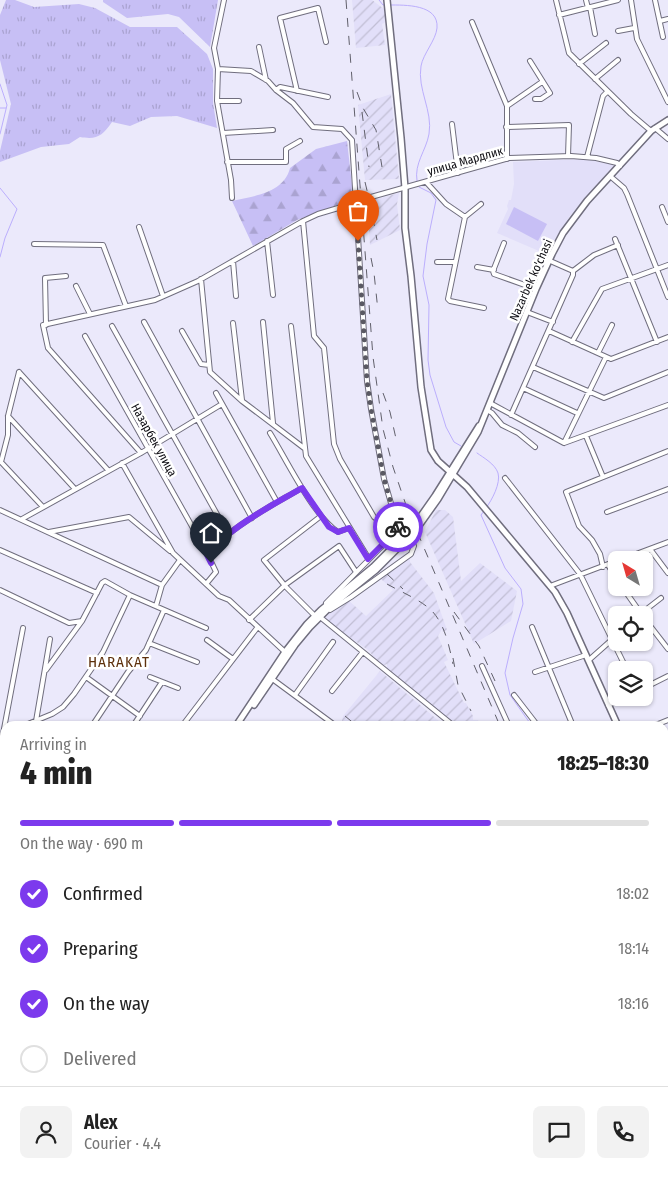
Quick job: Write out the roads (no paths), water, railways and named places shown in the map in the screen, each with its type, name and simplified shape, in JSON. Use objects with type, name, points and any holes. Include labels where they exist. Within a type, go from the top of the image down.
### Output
[{"type":"main road","points":[[387,0],[405,188],[405,228],[421,387],[429,442],[435,456],[483,506],[550,586],[567,613],[608,704]]},
{"type":"main road","name":"Nazarbek ko'chasi","points":[[417,525],[429,513],[478,432],[548,260],[572,219],[653,129],[668,120]]},
{"type":"main road","points":[[242,721],[271,678],[285,652],[320,614],[405,534]]},
{"type":"main road","points":[[240,721],[320,614]]},
{"type":"main road","points":[[609,706],[616,721]]},
{"type":"street","points":[[224,0],[214,48],[218,69],[217,101],[231,180],[232,198]]},
{"type":"street","points":[[556,0],[569,53],[631,114],[668,139]]},
{"type":"street","points":[[586,0],[595,34]]},
{"type":"street","points":[[559,15],[617,0]]},
{"type":"street","points":[[631,0],[637,40],[668,102]]},
{"type":"street","points":[[655,0],[664,37]]},
{"type":"street","points":[[297,91],[280,18],[318,8],[326,42]]},
{"type":"street","points":[[660,21],[668,19]]},
{"type":"street","points":[[472,22],[507,106],[507,159]]},
{"type":"street","points":[[618,31],[634,28]]},
{"type":"street","points":[[579,64],[606,43]]},
{"type":"street","points":[[259,48],[266,80]]},
{"type":"street","points":[[595,79],[618,60]]},
{"type":"street","points":[[530,61],[550,92],[541,99],[535,99]]},
{"type":"street","points":[[218,69],[251,71],[266,80],[293,102],[313,127],[342,129],[352,140],[367,381],[384,479],[405,534]]},
{"type":"street","points":[[507,106],[542,82]]},
{"type":"street","points":[[276,90],[280,87],[328,97]]},
{"type":"street","points":[[587,157],[603,96],[607,92]]},
{"type":"street","points":[[217,101],[239,101]]},
{"type":"street","points":[[452,124],[458,173]]},
{"type":"street","points":[[506,127],[570,125],[568,156]]},
{"type":"street","points":[[222,133],[273,130]]},
{"type":"street","points":[[227,162],[286,162],[286,149],[300,140]]},
{"type":"street","name":"улица Мардлик","points":[[371,197],[507,159],[587,157],[617,163],[620,166]]},
{"type":"street","points":[[610,176],[624,188],[627,194],[668,297]]},
{"type":"street","points":[[426,182],[449,206],[465,217]]},
{"type":"street","points":[[141,453],[48,348],[43,325],[155,300],[200,279],[303,221],[318,214],[355,203]]},
{"type":"street","points":[[481,204],[465,217],[448,300],[484,308]]},
{"type":"street","points":[[662,208],[668,222]]},
{"type":"street","points":[[303,221],[314,336],[324,348],[334,444],[340,459],[374,517],[405,534],[414,544],[414,549],[408,556],[351,597],[320,614]]},
{"type":"street","points":[[139,227],[163,296]]},
{"type":"street","points":[[615,239],[657,342]]},
{"type":"street","points":[[267,242],[273,295]]},
{"type":"street","points":[[504,243],[494,274],[536,289]]},
{"type":"street","points":[[34,244],[103,245],[126,306]]},
{"type":"street","points":[[511,415],[550,331],[573,271],[594,255],[618,245]]},
{"type":"street","points":[[548,260],[573,271]]},
{"type":"street","points":[[233,261],[236,296]]},
{"type":"street","points":[[437,262],[455,262]]},
{"type":"street","points":[[572,342],[602,289],[668,265]]},
{"type":"street","points":[[477,267],[494,270]]},
{"type":"street","points":[[46,325],[45,278],[66,276]]},
{"type":"street","points":[[200,279],[210,372],[223,386],[304,448]]},
{"type":"street","points":[[76,286],[90,314]]},
{"type":"street","points":[[527,312],[553,322]]},
{"type":"street","points":[[144,322],[252,518]]},
{"type":"street","points":[[263,322],[273,423]]},
{"type":"street","points":[[233,323],[242,401]]},
{"type":"street","points":[[598,353],[612,325]]},
{"type":"street","points":[[112,326],[228,534]]},
{"type":"street","points":[[291,326],[306,456],[368,559]]},
{"type":"street","points":[[182,331],[201,364],[208,365]]},
{"type":"street","points":[[550,331],[611,359],[668,337]]},
{"type":"street","name":"Назарбек улица","points":[[85,336],[216,572],[206,584]]},
{"type":"street","points":[[564,443],[606,357]]},
{"type":"street","points":[[533,367],[604,398],[668,372]]},
{"type":"street","points":[[43,506],[2,462],[8,435],[8,416],[19,372],[108,470]]},
{"type":"street","points":[[524,388],[577,413]]},
{"type":"street","points":[[216,393],[277,502]]},
{"type":"street","points":[[490,403],[564,443],[668,405]]},
{"type":"street","points":[[22,520],[43,506],[141,453],[222,404]]},
{"type":"street","points":[[487,410],[502,425],[518,433],[535,447]]},
{"type":"street","points":[[8,416],[75,489]]},
{"type":"street","points":[[270,433],[302,488],[329,527],[338,532],[349,528]]},
{"type":"street","points":[[586,436],[603,477]]},
{"type":"street","points":[[603,566],[600,554],[592,540],[579,526],[566,492],[668,451]]},
{"type":"street","points":[[122,463],[173,553]]},
{"type":"street","points":[[505,478],[580,574],[608,632]]},
{"type":"street","points":[[206,553],[218,546],[228,534],[302,488]]},
{"type":"street","points":[[607,512],[668,489]]},
{"type":"street","points":[[0,510],[162,585]]},
{"type":"street","points":[[321,516],[264,560],[285,585],[362,652],[448,721]]},
{"type":"street","points":[[49,532],[129,517],[173,553],[219,596],[229,600],[285,652]]},
{"type":"street","points":[[320,614],[368,559],[405,534]]},
{"type":"street","points":[[645,551],[668,542]]},
{"type":"street","points":[[249,620],[285,585],[339,546],[356,572]]},
{"type":"street","points":[[650,549],[668,574]]},
{"type":"street","points":[[0,550],[97,593]]},
{"type":"street","points":[[156,606],[162,585],[180,560]]},
{"type":"street","points":[[550,586],[608,565]]},
{"type":"street","points":[[44,671],[82,621],[102,583],[105,581],[130,595],[206,628]]},
{"type":"street","points":[[0,590],[69,622],[82,621]]},
{"type":"street","points":[[36,721],[63,708],[86,678],[103,652],[130,595]]},
{"type":"street","points":[[652,606],[661,598]]},
{"type":"street","points":[[96,721],[149,643],[164,610]]},
{"type":"street","points":[[532,627],[571,721]]},
{"type":"street","points":[[5,721],[23,628]]},
{"type":"street","points":[[186,721],[257,628]]},
{"type":"street","points":[[653,630],[668,648]]},
{"type":"street","points":[[36,721],[50,639]]},
{"type":"street","points":[[207,640],[233,659]]},
{"type":"street","points":[[294,695],[333,642]]},
{"type":"street","points":[[149,643],[197,662]]},
{"type":"street","points":[[536,672],[587,658],[608,643]]},
{"type":"street","points":[[332,691],[362,652]]},
{"type":"street","points":[[482,666],[506,721]]},
{"type":"street","points":[[653,684],[668,676]]},
{"type":"street","points":[[150,677],[178,688]]},
{"type":"street","points":[[86,678],[140,716]]},
{"type":"street","points":[[271,678],[329,721]]},
{"type":"street","points":[[136,721],[162,682]]},
{"type":"street","points":[[514,694],[534,721]]},
{"type":"waterway","points":[[379,0],[385,5]]},
{"type":"waterway","points":[[389,5],[412,6],[427,10],[433,14],[436,20],[436,33],[421,66],[421,83],[430,125],[428,140],[417,168],[417,181]]},
{"type":"waterway","points":[[0,84],[7,105],[0,134]]},
{"type":"waterway","points":[[0,108],[6,108]]},
{"type":"waterway","points":[[419,187],[431,193],[436,200],[423,276],[429,305],[428,360],[430,375],[446,427],[454,442],[461,446]]},
{"type":"waterway","points":[[0,188],[17,209],[5,238],[0,257]]},
{"type":"waterway","points":[[477,453],[492,464],[497,470],[499,477],[493,496],[486,508]]},
{"type":"waterway","points":[[484,511],[481,515],[505,568],[521,589],[523,604],[505,673],[510,695],[528,721]]},
{"type":"tunnel","points":[[408,532],[416,523]]},
{"type":"railway","points":[[346,0],[373,357],[383,429],[407,508],[498,721]]},
{"type":"railway","points":[[357,92],[363,108],[376,130],[382,167]]},
{"type":"railway","points":[[362,112],[369,167]]},
{"type":"railway","points":[[365,182],[377,240]]},
{"type":"railway","points":[[371,258],[378,311]]},
{"type":"railway","points":[[383,393],[390,412],[397,443]]},
{"type":"railway","points":[[387,574],[403,589]]},
{"type":"railway","points":[[387,584],[421,602],[436,616],[446,636],[453,664]]},
{"type":"railway","points":[[454,612],[479,646],[495,681]]},
{"type":"railway","points":[[453,658],[458,685],[471,711]]},
{"type":"railway","points":[[345,716],[351,721]]},
{"type":"district","name":"HARAKAT","points":[[119,662]]}]
